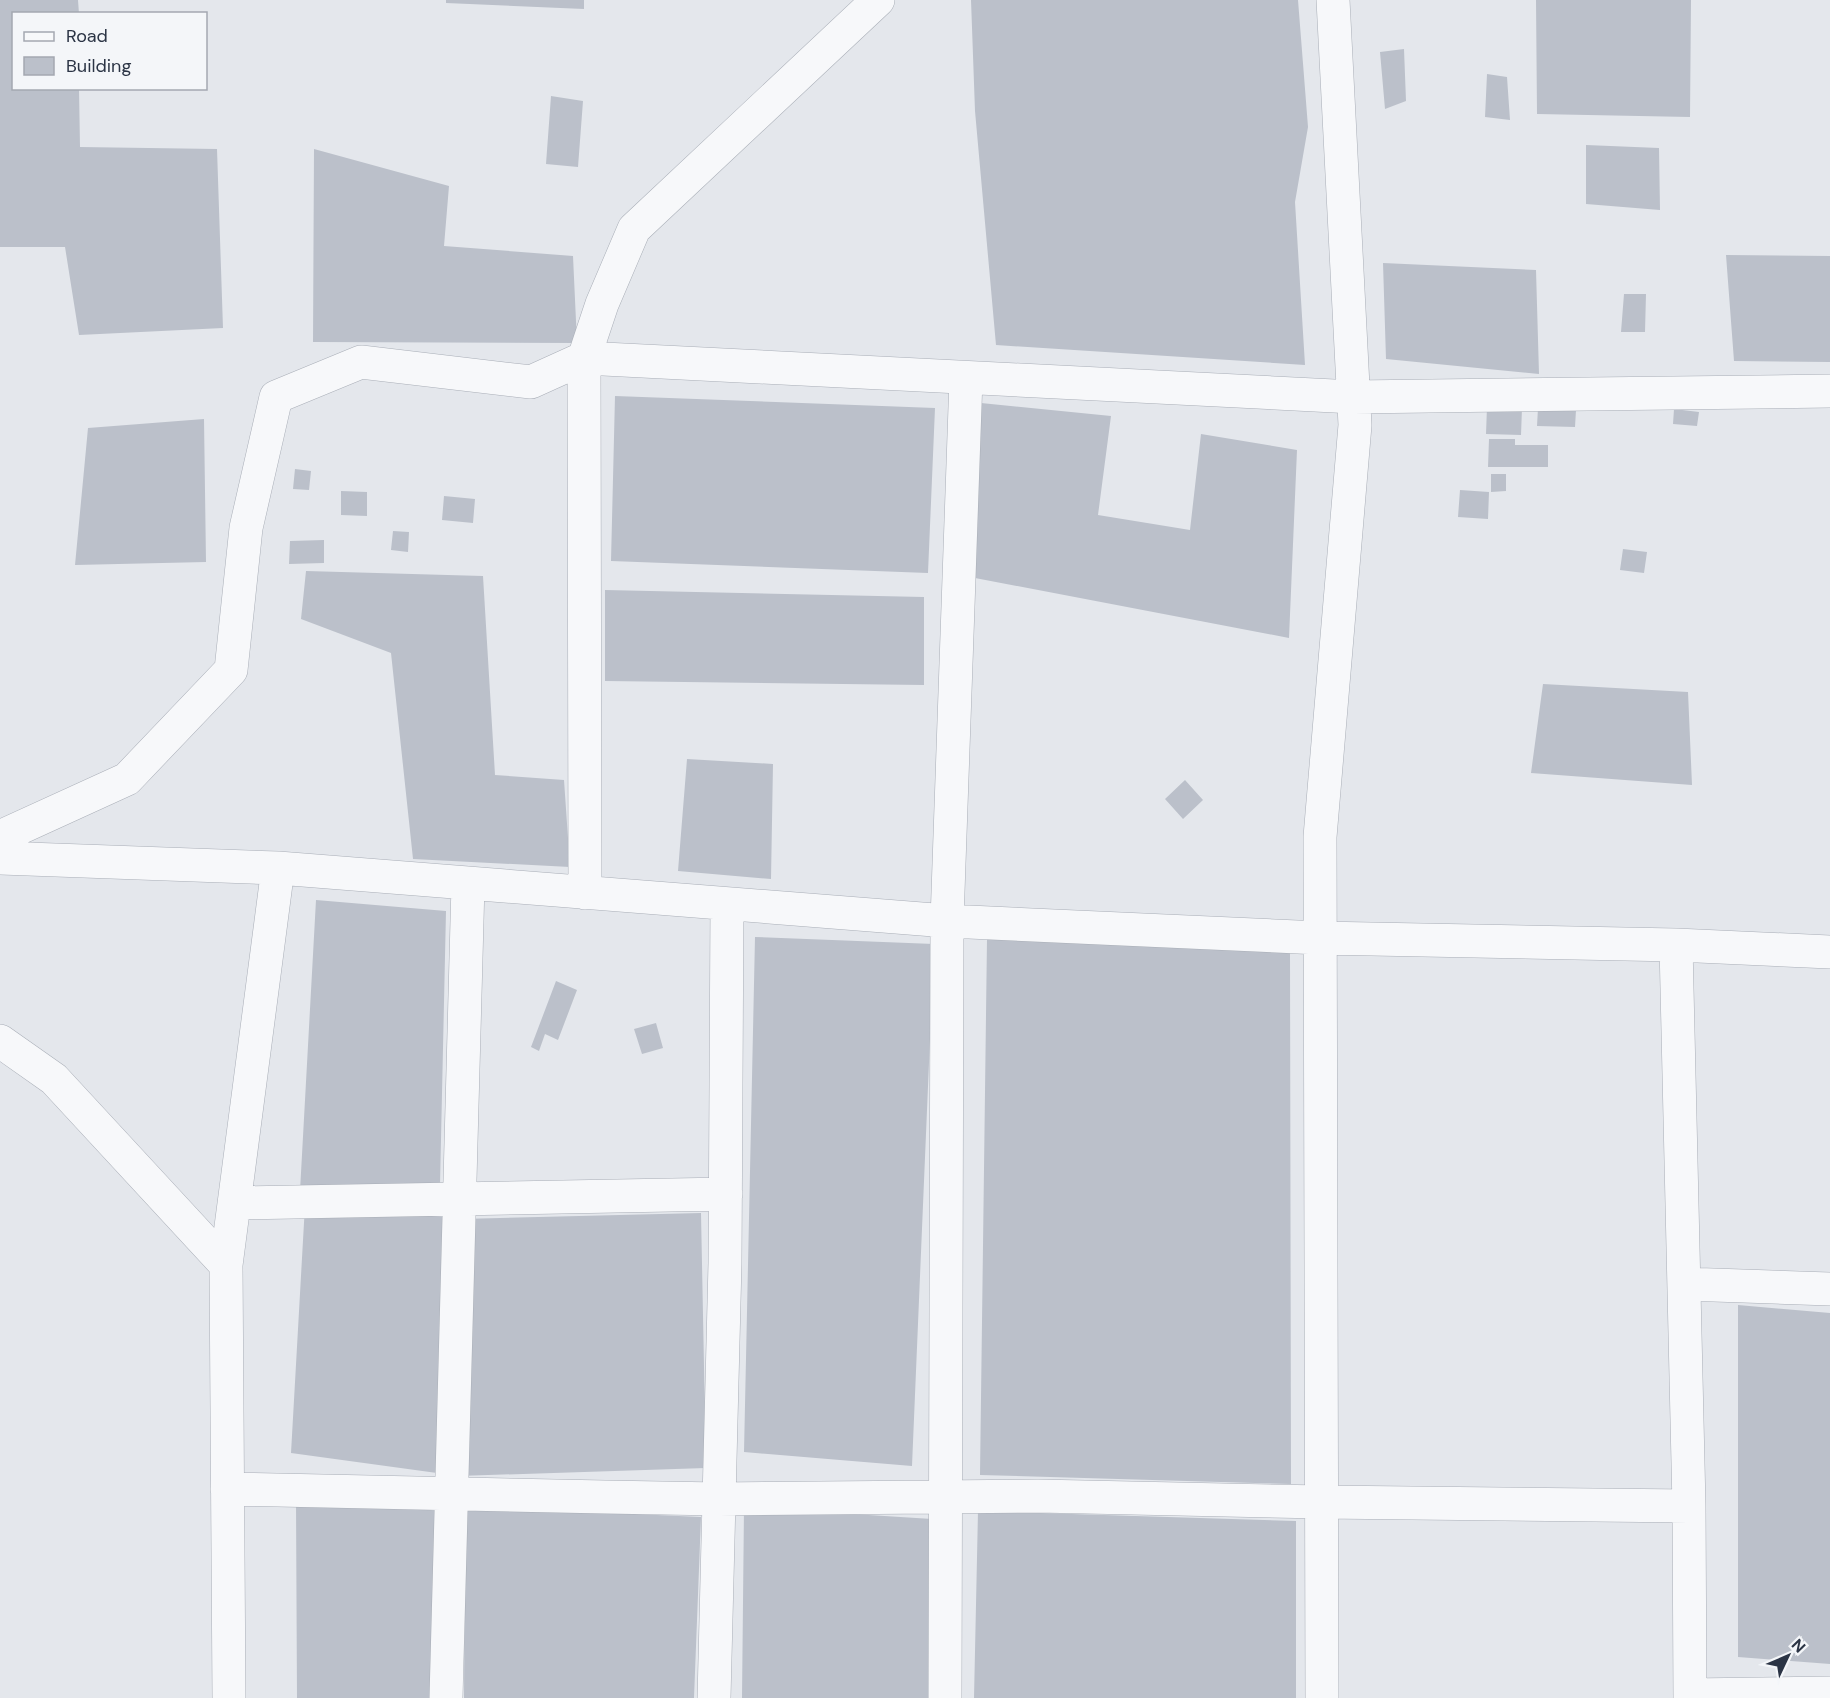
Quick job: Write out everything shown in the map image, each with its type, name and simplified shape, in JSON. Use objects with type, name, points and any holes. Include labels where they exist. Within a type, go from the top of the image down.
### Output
[{"type":"street","points":[[585,893],[584,358],[602,304],[634,229],[878,0]]},
{"type":"street","points":[[1322,1698],[1320,837],[1355,425],[1333,0]]},
{"type":"street","points":[[0,837],[127,779],[231,670],[246,528],[276,397],[361,362],[531,382],[584,358],[1354,397],[1830,391]]},
{"type":"street","points":[[945,1698],[947,921],[966,378]]},
{"type":"street","points":[[0,858],[278,868],[947,921],[1320,938],[1676,945],[1830,952]]},
{"type":"street","points":[[229,1698],[226,1265],[278,868]]},
{"type":"street","points":[[446,1698],[468,884]]},
{"type":"street","points":[[714,1698],[726,1263],[727,905]]},
{"type":"street","points":[[1676,945],[1689,1506],[1690,1697],[1830,1693]]},
{"type":"street","points":[[0,1041],[54,1079],[226,1265]]},
{"type":"street","points":[[234,1203],[726,1194]]},
{"type":"street","points":[[1684,1284],[1830,1289]]},
{"type":"street","points":[[228,1489],[719,1499],[1038,1496],[1689,1506]]},
{"type":"building","points":[[0,0],[78,0],[79,12],[12,12],[12,90],[79,90],[80,147],[217,149],[223,328],[79,335],[65,247],[0,247]]},
{"type":"building","points":[[446,0],[584,0],[584,9],[446,3]]},
{"type":"building","points":[[971,0],[1298,0],[1308,127],[1295,202],[1305,365],[996,345],[975,111]]},
{"type":"building","points":[[1536,0],[1691,0],[1690,117],[1537,114]]},
{"type":"building","points":[[1404,49],[1406,101],[1385,109],[1380,52]]},
{"type":"building","points":[[1487,74],[1507,77],[1510,120],[1485,117]]},
{"type":"building","points":[[551,96],[583,101],[578,167],[546,164]]},
{"type":"building","points":[[1586,145],[1659,148],[1660,210],[1586,204]]},
{"type":"building","points":[[314,149],[449,186],[444,246],[573,256],[577,343],[313,342]]},
{"type":"building","points":[[1726,255],[1830,256],[1830,362],[1734,361]]},
{"type":"building","points":[[1383,263],[1536,270],[1539,374],[1386,359]]},
{"type":"building","points":[[1624,294],[1646,294],[1645,332],[1621,332]]},
{"type":"building","points":[[615,396],[935,408],[928,573],[611,561]]},
{"type":"building","points":[[981,403],[1111,416],[1098,515],[1190,530],[1201,434],[1297,450],[1289,638],[975,578]]},
{"type":"building","points":[[1487,407],[1522,408],[1521,435],[1486,434]]},
{"type":"building","points":[[1538,408],[1576,410],[1575,427],[1537,426]]},
{"type":"building","points":[[1674,409],[1699,412],[1697,426],[1673,424]]},
{"type":"building","points":[[204,419],[206,562],[75,565],[88,428]]},
{"type":"building","points":[[1489,439],[1515,439],[1515,445],[1548,445],[1548,467],[1488,467]]},
{"type":"building","points":[[295,469],[311,471],[309,490],[293,489]]},
{"type":"building","points":[[1491,474],[1506,474],[1506,491],[1491,492]]},
{"type":"building","points":[[1460,490],[1489,492],[1488,519],[1458,517]]},
{"type":"building","points":[[341,491],[367,492],[367,516],[341,515]]},
{"type":"building","points":[[444,496],[475,499],[473,523],[442,520]]},
{"type":"building","points":[[393,531],[409,532],[408,552],[391,550]]},
{"type":"building","points":[[324,540],[324,563],[289,564],[290,541]]},
{"type":"building","points":[[1623,549],[1647,552],[1644,573],[1620,570]]},
{"type":"building","points":[[306,571],[483,576],[495,775],[564,780],[570,867],[413,859],[391,653],[301,619]]},
{"type":"building","points":[[605,590],[924,597],[924,685],[605,681]]},
{"type":"building","points":[[1543,684],[1688,692],[1692,785],[1531,773]]},
{"type":"building","points":[[687,759],[773,764],[771,879],[678,871]]},
{"type":"building","points":[[1185,780],[1203,800],[1183,819],[1165,799]]},
{"type":"building","points":[[316,900],[446,911],[440,1185],[300,1191]]},
{"type":"building","points":[[755,937],[934,944],[912,1466],[744,1452]]},
{"type":"building","points":[[987,939],[1290,952],[1291,1484],[980,1475]]},
{"type":"building","points":[[556,981],[577,990],[558,1040],[545,1034],[539,1051],[531,1047]]},
{"type":"building","points":[[656,1023],[663,1048],[642,1054],[634,1029]]},
{"type":"building","points":[[305,1205],[443,1217],[437,1473],[291,1453]]},
{"type":"building","points":[[701,1213],[706,1468],[458,1476],[461,1219]]},
{"type":"building","points":[[1738,1305],[1830,1313],[1830,1664],[1738,1657]]},
{"type":"building","points":[[296,1501],[444,1511],[438,1698],[297,1698]]},
{"type":"building","points":[[744,1507],[932,1519],[928,1698],[742,1698]]},
{"type":"building","points":[[501,1508],[701,1517],[694,1698],[464,1698],[465,1509]]},
{"type":"building","points":[[978,1511],[1296,1521],[1296,1698],[974,1698]]}]
